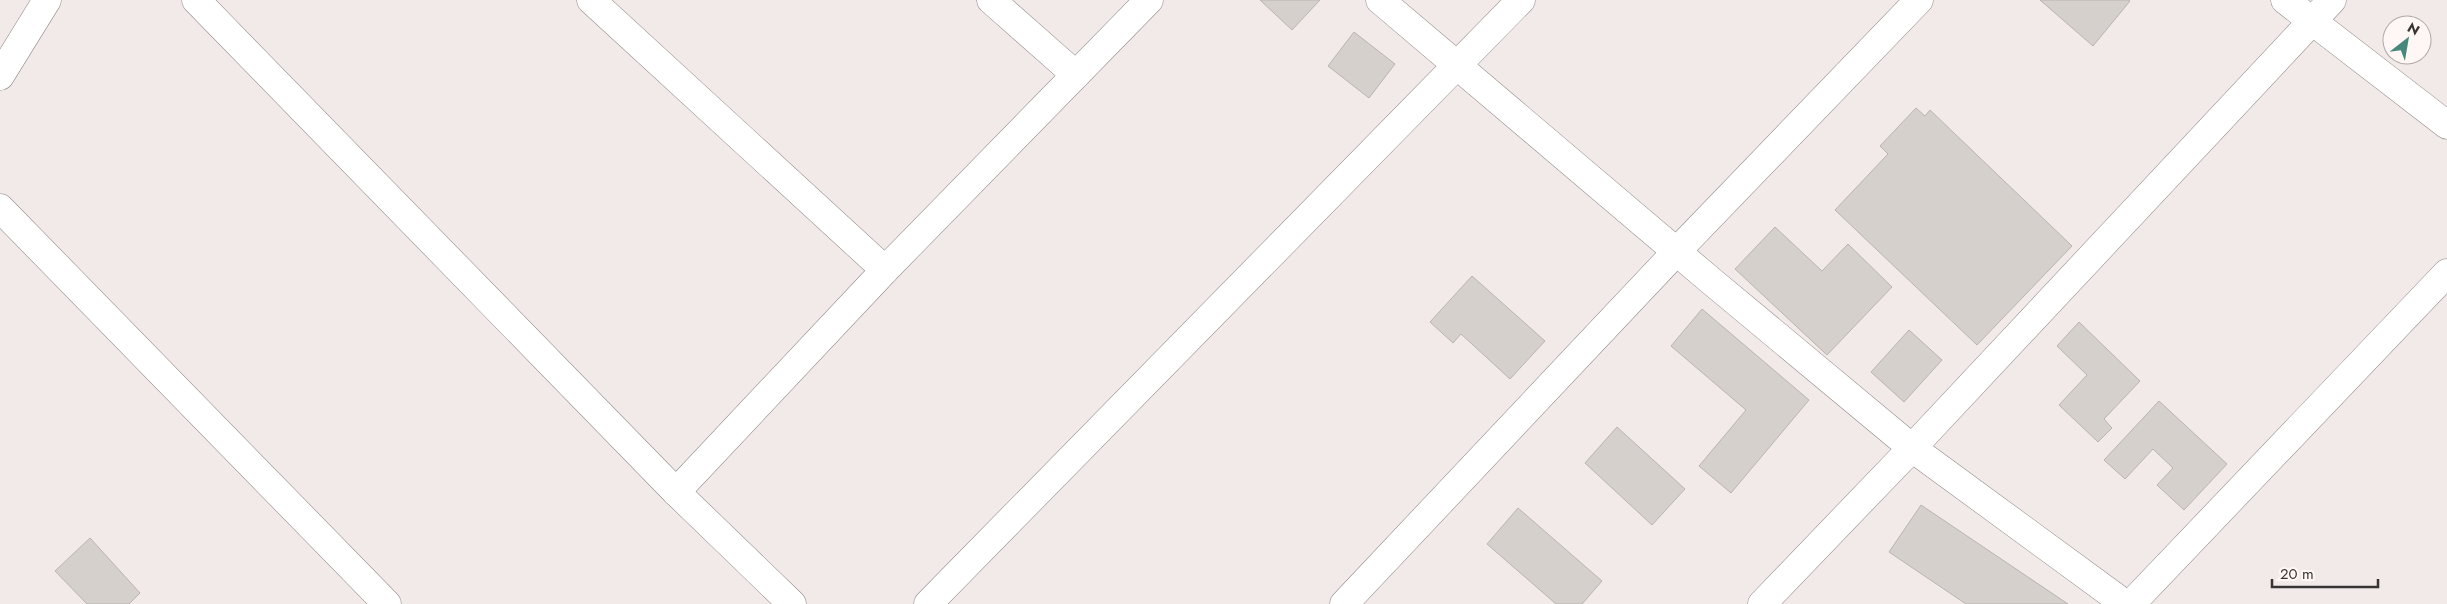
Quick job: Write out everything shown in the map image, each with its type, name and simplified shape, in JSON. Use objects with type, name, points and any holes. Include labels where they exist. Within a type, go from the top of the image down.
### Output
[{"type":"street","points":[[0,76],[47,0]]},
{"type":"street","points":[[196,0],[676,492],[792,604]]},
{"type":"street","points":[[591,0],[885,270]]},
{"type":"street","points":[[991,0],[1076,75]]},
{"type":"street","points":[[676,492],[885,270],[1149,0]]},
{"type":"street","points":[[1380,0],[1912,448],[2126,604]]},
{"type":"street","points":[[928,604],[1522,0]]},
{"type":"street","points":[[1344,604],[1677,251],[1919,0]]},
{"type":"street","points":[[2285,0],[2447,125]]},
{"type":"street","points":[[1762,604],[1912,448],[2332,0]]},
{"type":"street","points":[[0,208],[387,604]]},
{"type":"street","points":[[2131,604],[2447,273]]},
{"type":"building","points":[[1260,0],[1320,0],[1292,30]]},
{"type":"building","points":[[2040,0],[2128,0],[2130,1],[2093,46]]},
{"type":"building","points":[[1354,32],[1395,64],[1369,98],[1328,66]]},
{"type":"building","points":[[1916,108],[1925,116],[1930,110],[2072,246],[1977,345],[1835,210],[1888,154],[1880,146]]},
{"type":"building","points":[[1775,227],[1822,271],[1848,244],[1892,287],[1827,355],[1735,269]]},
{"type":"building","points":[[1472,276],[1545,341],[1510,379],[1461,334],[1453,343],[1430,322]]},
{"type":"building","points":[[1702,309],[1809,400],[1731,493],[1699,466],[1746,410],[1671,346]]},
{"type":"building","points":[[2079,322],[2140,381],[2104,419],[2112,428],[2098,442],[2059,405],[2087,375],[2057,346]]},
{"type":"building","points":[[1909,330],[1942,360],[1904,402],[1871,372]]},
{"type":"building","points":[[2159,401],[2227,464],[2184,510],[2157,485],[2173,468],[2153,449],[2125,479],[2104,460]]},
{"type":"building","points":[[1617,427],[1685,489],[1652,525],[1585,463]]},
{"type":"building","points":[[1921,505],[2068,604],[1966,604],[1889,552]]},
{"type":"building","points":[[1518,508],[1602,581],[1582,604],[1556,604],[1487,544]]},
{"type":"building","points":[[90,538],[140,593],[129,604],[87,604],[55,571]]}]
